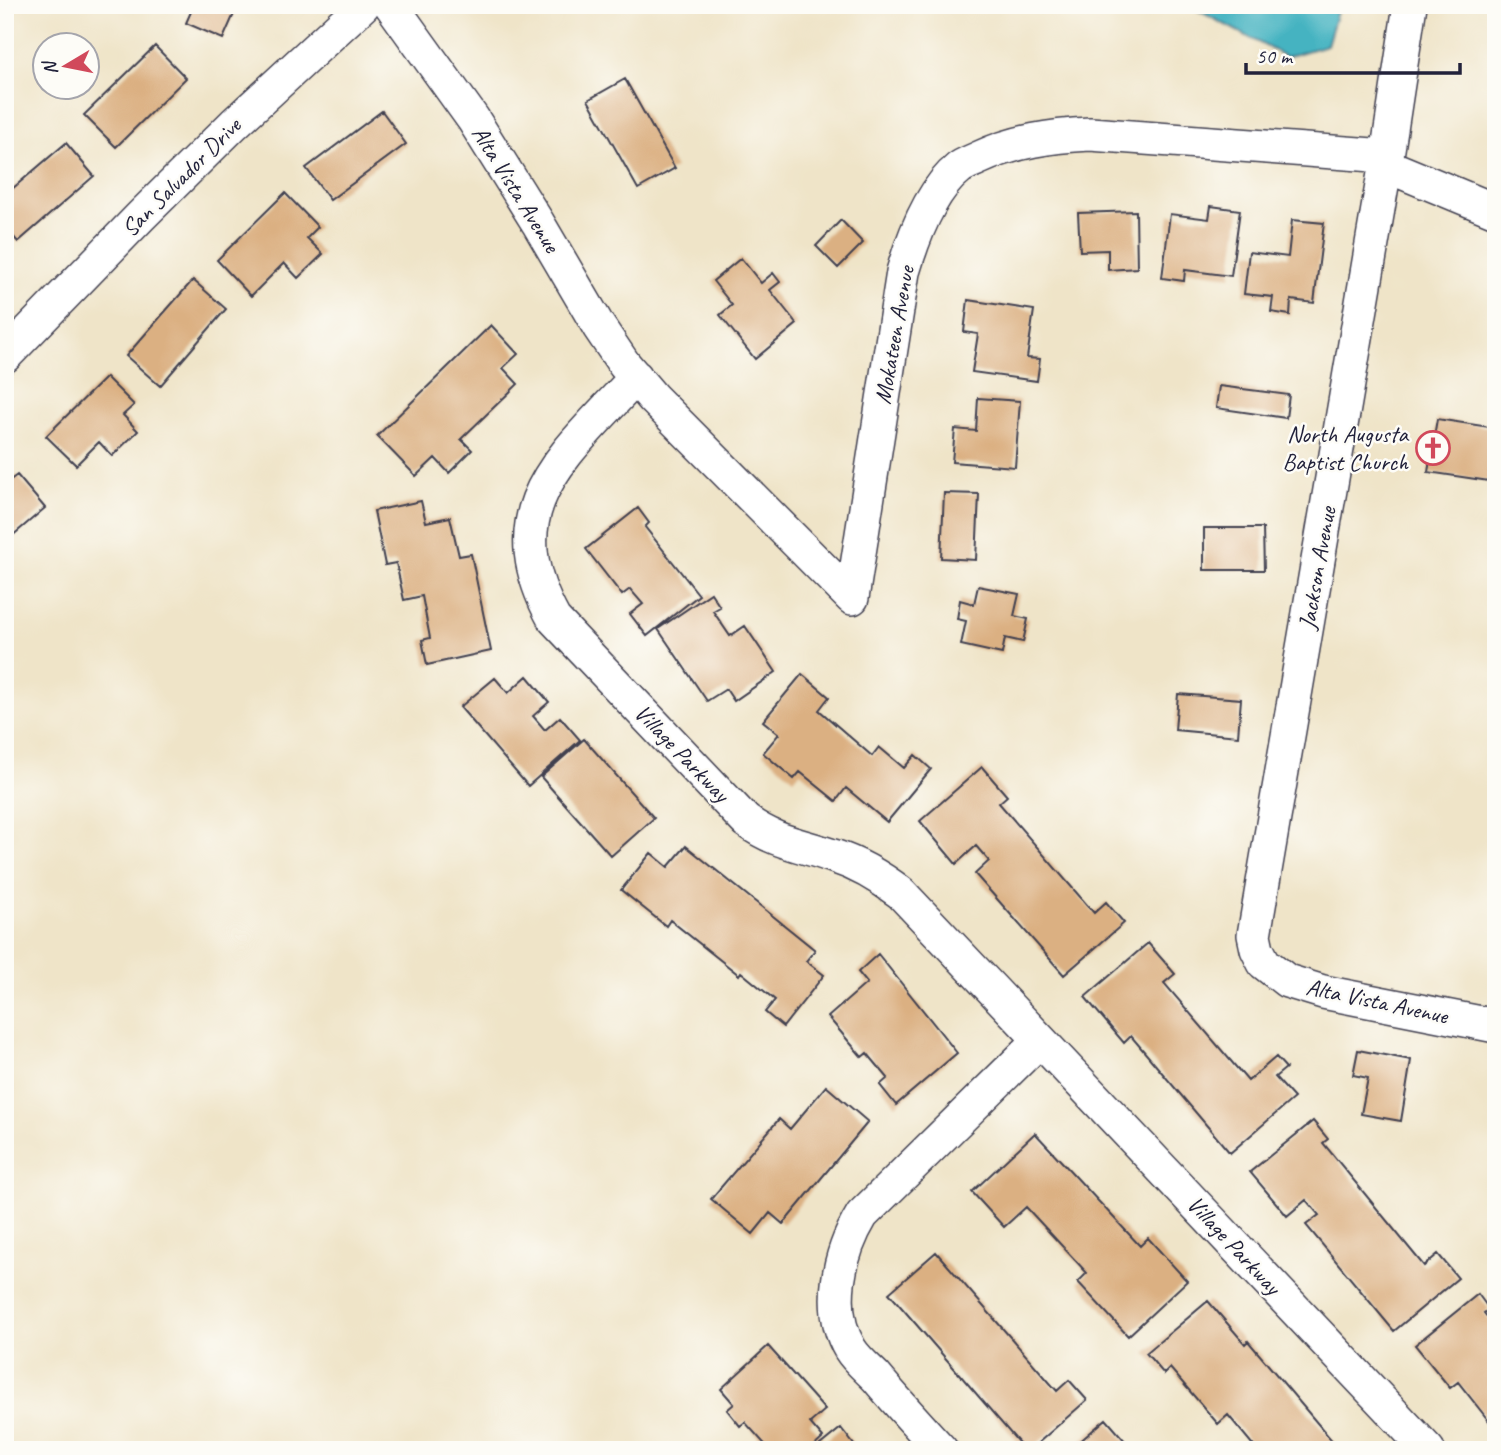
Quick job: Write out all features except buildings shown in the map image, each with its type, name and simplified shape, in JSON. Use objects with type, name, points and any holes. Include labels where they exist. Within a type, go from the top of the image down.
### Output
[{"type":"street","name":"San Salvador Drive","points":[[5,356],[141,215],[234,124],[363,5]]},
{"type":"street","name":"Alta Vista Avenue","points":[[391,5],[473,119],[599,327],[636,377]]},
{"type":"street","name":"Jackson Avenue","points":[[1264,963],[1254,935],[1255,920],[1386,161],[1410,5]]},
{"type":"street","name":"Mokateen Avenue","points":[[636,377],[653,398],[852,598],[903,272],[912,242],[925,214],[960,167],[991,152],[1021,142],[1053,136],[1090,134],[1386,161],[1496,211]]},
{"type":"street","name":"Village Parkway","points":[[636,377],[554,468],[535,506],[530,550],[540,592],[554,619],[746,821],[782,842],[833,856],[863,868],[901,893],[1428,1450]]},
{"type":"street","name":"Alta Vista Avenue","points":[[1264,963],[1287,981],[1322,992],[1496,1026]]},
{"type":"street","points":[[941,1450],[850,1350],[838,1300],[841,1263],[854,1228],[862,1215],[1040,1040]]},
{"type":"water","points":[[1188,5],[1339,5],[1327,45],[1286,57]]},
{"type":"place","name":"North Augusta Baptist Church","points":[[1433,448]]}]
